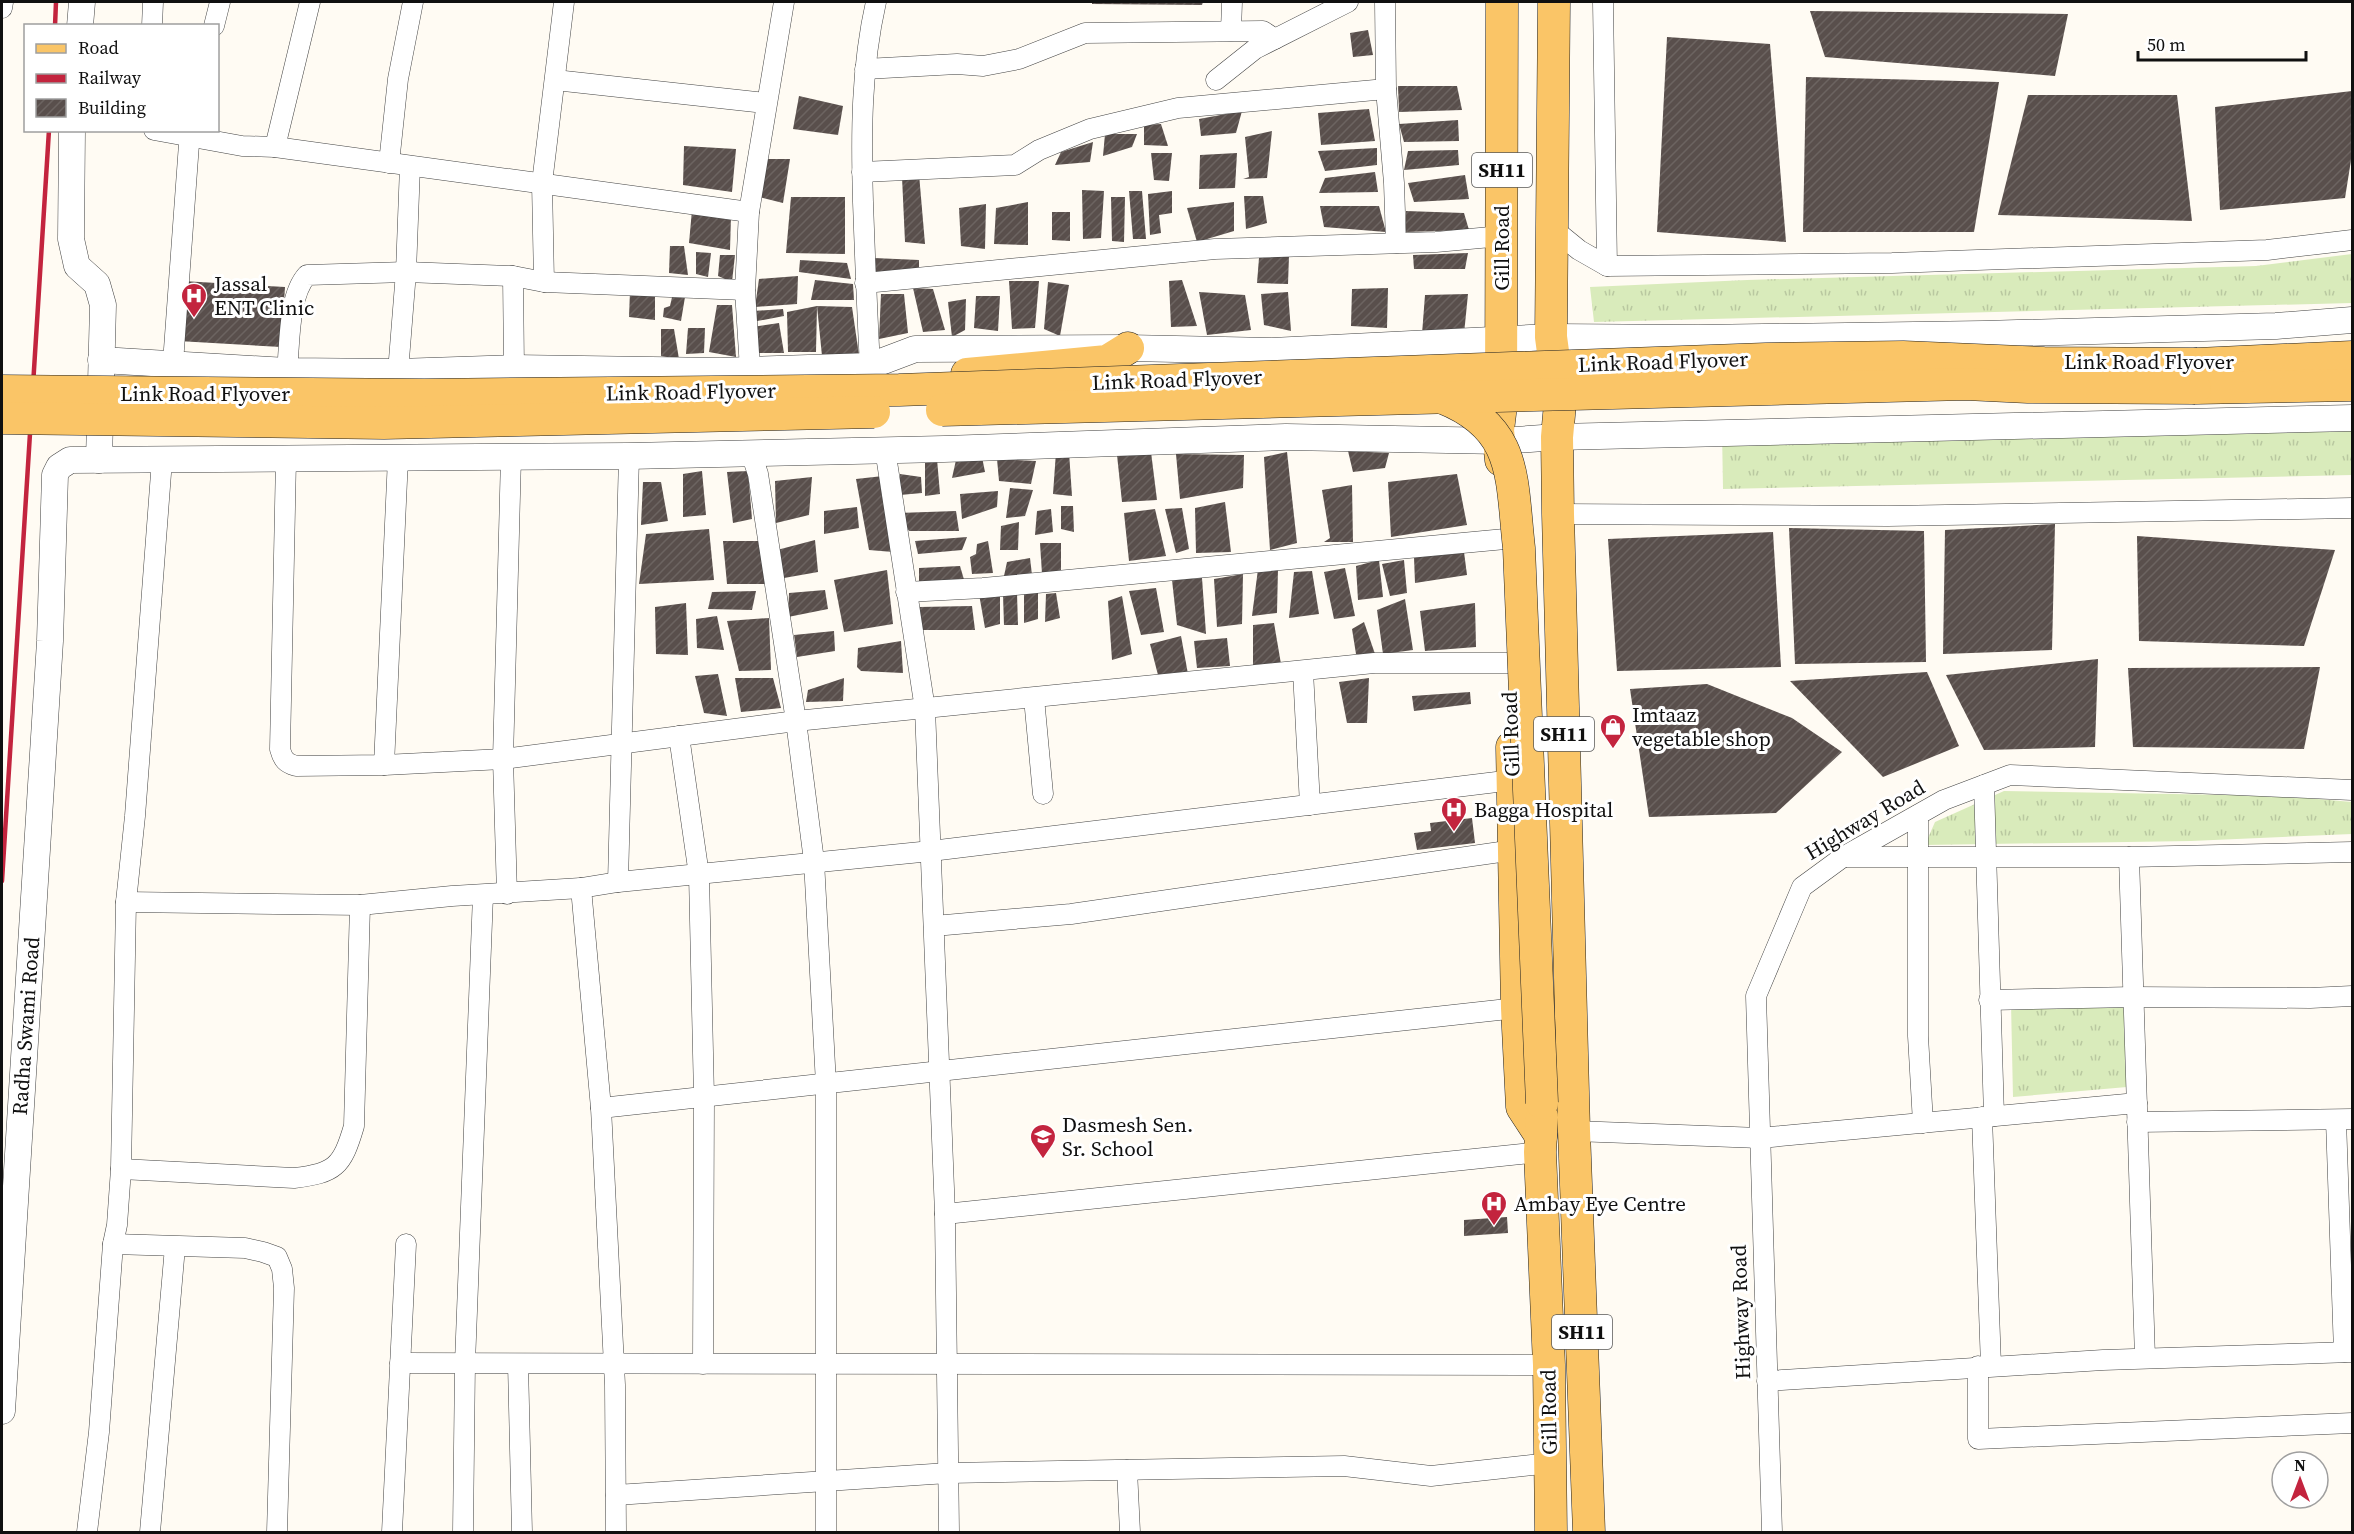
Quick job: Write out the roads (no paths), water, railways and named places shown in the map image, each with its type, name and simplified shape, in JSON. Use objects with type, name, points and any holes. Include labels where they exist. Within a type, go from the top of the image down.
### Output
[{"type":"main road","name":"Gill Road","points":[[1502,2],[1502,339],[1501,405],[1498,430],[1505,539],[1513,780],[1517,1008],[1522,1107],[1541,1144],[1549,1365],[1551,1533]]},
{"type":"main road","name":"Gill Road","points":[[1554,2],[1551,337],[1560,404],[1557,437],[1558,514],[1574,1131],[1589,1533]]},
{"type":"main road","points":[[899,390],[933,377],[1107,361],[1128,348]]},
{"type":"main road","name":"Link Road Flyover","points":[[2,391],[424,395],[899,390],[1766,359],[1903,357],[2044,363],[2198,364],[2351,378]]},
{"type":"main road","name":"Link Road Flyover","points":[[2,418],[384,423],[1954,384],[2111,388],[2351,378]]},
{"type":"main road","points":[[1442,398],[1466,407],[1482,419],[1494,433],[1509,465],[1519,548],[1542,1102],[1541,1144]]},
{"type":"street","points":[[2,8],[3,2]]},
{"type":"street","points":[[80,24],[82,2]]},
{"type":"street","points":[[152,24],[153,2]]},
{"type":"street","points":[[214,24],[220,2]]},
{"type":"street","points":[[275,147],[310,2]]},
{"type":"street","points":[[389,163],[398,79],[413,2]]},
{"type":"street","points":[[544,282],[542,183],[564,2]]},
{"type":"street","points":[[750,369],[745,290],[748,212],[784,2]]},
{"type":"street","points":[[870,366],[865,283],[862,99],[869,32],[876,2]]},
{"type":"street","points":[[1231,31],[1232,2]]},
{"type":"street","points":[[1216,80],[1255,49],[1275,39],[1314,10],[1348,2]]},
{"type":"street","points":[[1385,2],[1386,89],[1394,183],[1396,243]]},
{"type":"street","points":[[1603,2],[1607,266]]},
{"type":"street","points":[[865,69],[957,64],[983,66],[1018,59],[1085,33],[1263,31],[1275,39]]},
{"type":"street","points":[[555,80],[765,103]]},
{"type":"street","points":[[862,172],[1015,165],[1040,150],[1090,129],[1178,108],[1386,89]]},
{"type":"street","points":[[72,132],[71,239],[77,266],[97,284],[103,305],[99,460]]},
{"type":"street","points":[[173,363],[189,133],[242,146],[275,147],[748,212]]},
{"type":"street","points":[[398,372],[406,272],[410,166]]},
{"type":"street","points":[[1552,228],[1579,250],[1607,266],[1892,263],[2255,250],[2352,240]]},
{"type":"street","points":[[865,283],[1215,249],[1396,243],[1502,236]]},
{"type":"street","points":[[286,371],[295,296],[299,284],[307,275],[406,272],[513,276],[544,282],[745,290]]},
{"type":"street","points":[[513,276],[514,368]]},
{"type":"street","points":[[100,360],[286,371],[398,372],[514,368],[750,369],[870,366],[915,349],[1128,348],[1272,351],[1551,337],[1698,338],[1983,334],[2276,326],[2352,320]]},
{"type":"street","name":"Radha Swami Road","points":[[2,1411],[50,641],[55,475],[59,467],[70,460],[629,456],[944,449],[1286,437],[1500,441],[1557,437],[2352,418]]},
{"type":"street","points":[[885,449],[925,709],[945,1214],[949,1533]]},
{"type":"street","points":[[751,453],[758,474],[796,721],[814,863],[826,1084],[826,1533]]},
{"type":"street","points":[[618,882],[629,456]]},
{"type":"street","points":[[507,894],[503,759],[512,457]]},
{"type":"street","points":[[384,765],[398,458]]},
{"type":"street","points":[[286,459],[279,733],[282,758],[287,763],[304,767],[503,759],[796,721],[1374,663],[1508,663]]},
{"type":"street","points":[[87,1533],[99,1432],[121,1169],[126,902],[135,816],[162,460]]},
{"type":"street","points":[[1558,514],[1888,516],[2352,508]]},
{"type":"street","points":[[906,592],[983,588],[1505,539]]},
{"type":"street","points":[[1303,671],[1310,805]]},
{"type":"street","points":[[1034,698],[1043,794]]},
{"type":"street","points":[[679,736],[699,875],[704,1097],[703,1364]]},
{"type":"street","name":"Highway Road","points":[[1772,1533],[1756,996],[1802,886],[1843,857],[1944,800],[2010,775],[2352,790]]},
{"type":"street","points":[[126,902],[360,905],[581,888],[618,882],[931,851],[1513,780]]},
{"type":"street","points":[[1984,785],[1989,1000],[1988,1117],[1984,1366],[1978,1439],[2352,1423]]},
{"type":"street","points":[[1918,815],[1918,1036],[1923,1123]]},
{"type":"street","points":[[934,926],[1071,914],[1514,850]]},
{"type":"street","points":[[1843,857],[2129,857],[2352,852]]},
{"type":"street","points":[[2129,857],[2145,1359]]},
{"type":"street","points":[[581,888],[601,1108],[614,1364],[616,1533]]},
{"type":"street","points":[[463,1533],[465,1363],[483,895]]},
{"type":"street","points":[[121,1169],[294,1178],[318,1175],[331,1170],[341,1159],[349,1144],[354,1126],[360,905]]},
{"type":"street","points":[[1989,1000],[2352,996]]},
{"type":"street","points":[[601,1108],[1517,1008]]},
{"type":"street","points":[[1574,1131],[1760,1138],[1988,1117],[2137,1113],[2344,1120],[2348,1352],[1984,1366],[1767,1381]]},
{"type":"street","points":[[945,1214],[1541,1144]]},
{"type":"street","points":[[113,1244],[234,1248],[263,1252],[277,1257],[282,1269],[284,1325],[277,1533]]},
{"type":"street","points":[[392,1533],[406,1244]]},
{"type":"street","points":[[150,1533],[175,1247]]},
{"type":"street","points":[[400,1363],[948,1366],[1549,1365]]},
{"type":"street","points":[[518,1364],[522,1533]]},
{"type":"street","points":[[616,1495],[948,1473],[1344,1466],[1431,1476],[1550,1463]]},
{"type":"street","points":[[1127,1470],[1130,1533]]},
{"type":"railway","points":[[55,24],[56,2]]},
{"type":"railway","points":[[2,881],[49,132]]},
{"type":"place","name":"Jassal ENT Clinic","points":[[194,319]]},
{"type":"place","name":"Imtaaz vegetable shop","points":[[1613,750]]},
{"type":"place","name":"Bagga Hospital","points":[[1454,833]]},
{"type":"place","name":"Dasmesh Sen. Sr. School","points":[[1043,1160]]},
{"type":"place","name":"Ambay Eye Centre","points":[[1494,1227]]}]
